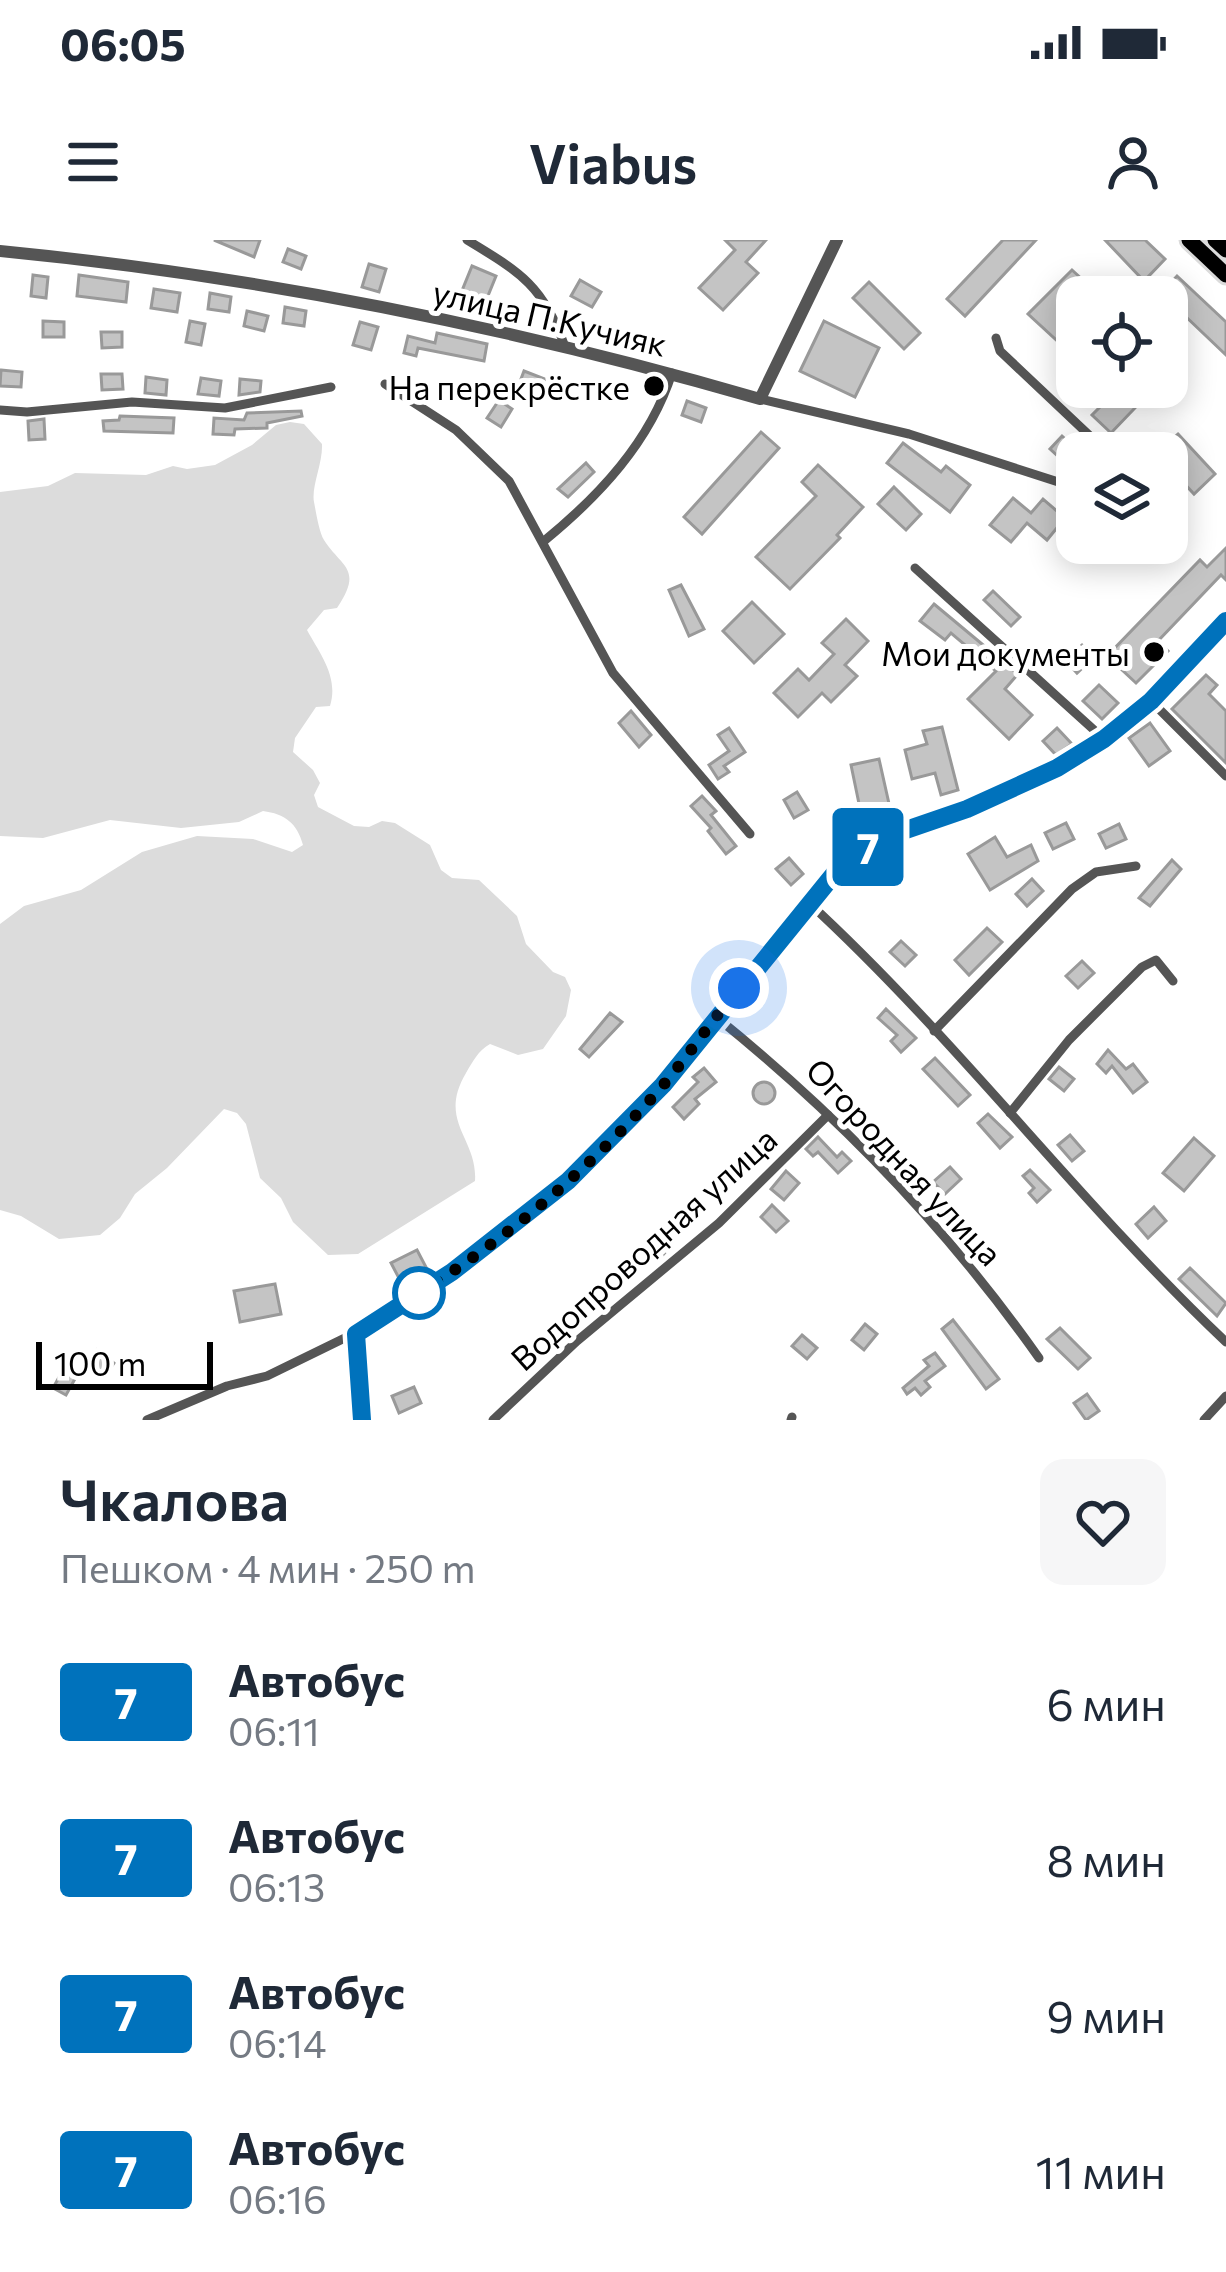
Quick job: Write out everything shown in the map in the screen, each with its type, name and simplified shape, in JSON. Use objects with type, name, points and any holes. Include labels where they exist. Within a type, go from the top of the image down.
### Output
[{"type":"main road","points":[[1189,240],[1226,275]]},
{"type":"main road","points":[[1215,240],[1226,250]]},
{"type":"street","points":[[467,240],[521,273],[552,310],[566,348]]},
{"type":"street","points":[[760,399],[837,240]]},
{"type":"street","name":"улица П.Кучияк","points":[[0,251],[140,265],[420,314],[909,434],[1056,481]]},
{"type":"street","points":[[997,338],[1000,351],[1086,432]]},
{"type":"street","points":[[544,541],[632,453],[662,407],[672,374]]},
{"type":"street","points":[[385,384],[457,430],[509,481],[613,673],[750,834]]},
{"type":"street","points":[[0,410],[27,412],[132,402],[225,407],[331,387]]},
{"type":"street","points":[[915,568],[1104,739]]},
{"type":"street","points":[[147,1420],[227,1385],[267,1376],[356,1334],[452,1272],[568,1181],[663,1085],[843,863],[903,831],[1021,785],[1104,739],[1151,701],[1226,621]]},
{"type":"street","points":[[1151,701],[1226,776]]},
{"type":"street","points":[[934,1031],[1072,889],[1096,872],[1136,866]]},
{"type":"street","points":[[808,902],[1226,1342]]},
{"type":"street","points":[[1010,1113],[1069,1040],[1142,967],[1156,960],[1173,981]]},
{"type":"street","name":"Огородная улица","points":[[716,1016],[777,1066],[878,1163],[962,1256],[1039,1358]]},
{"type":"street","name":"Водопроводная улица","points":[[493,1420],[578,1341],[719,1223],[828,1115]]},
{"type":"street","points":[[356,1334],[362,1420]]},
{"type":"street","points":[[1204,1420],[1226,1396]]},
{"type":"shaded area","points":[[304,424],[322,444],[314,496],[317,516],[324,540],[349,576],[337,608],[324,610],[307,630],[327,666],[332,695],[330,706],[316,707],[295,738],[293,752],[320,783],[314,795],[318,807],[354,826],[395,823],[430,845],[441,870],[452,878],[479,880],[517,916],[526,944],[553,972],[565,977],[571,990],[566,1016],[543,1049],[518,1055],[490,1044],[479,1053],[458,1090],[456,1104],[475,1181],[358,1254],[328,1255],[293,1222],[281,1198],[260,1178],[246,1124],[237,1113],[224,1109],[135,1194],[120,1218],[100,1235],[59,1239],[21,1216],[0,1210],[0,924],[24,906],[81,890],[142,852],[197,836],[253,839],[292,852],[303,845],[289,821],[263,811],[239,822],[181,828],[110,820],[43,838],[0,836],[0,492],[48,486],[75,473],[146,475],[173,466],[215,465],[276,425]]},
{"type":"building","points":[[214,240],[260,240],[254,257]]},
{"type":"building","points":[[725,240],[766,240],[746,262],[758,273],[723,310],[699,288],[735,250]]},
{"type":"building","points":[[1003,240],[1036,240],[965,316],[947,299]]},
{"type":"building","points":[[1105,240],[1145,240],[1165,259],[1149,276],[1139,276]]},
{"type":"building","points":[[288,249],[306,256],[301,269],[283,262]]},
{"type":"building","points":[[369,264],[386,269],[379,292],[362,287]]},
{"type":"building","points":[[472,266],[496,276],[483,308],[459,298]]},
{"type":"building","points":[[33,275],[48,277],[46,298],[31,296]]},
{"type":"building","points":[[79,275],[128,282],[126,302],[77,296]]},
{"type":"building","points":[[580,280],[601,292],[592,307],[571,296]]},
{"type":"building","points":[[869,282],[920,333],[904,349],[853,298]]},
{"type":"building","points":[[1056,286],[1056,340],[1028,314]]},
{"type":"building","points":[[1188,286],[1226,322],[1226,355],[1188,319]]},
{"type":"building","points":[[154,289],[180,293],[177,312],[151,308]]},
{"type":"building","points":[[210,293],[231,297],[229,312],[208,309]]},
{"type":"building","points":[[285,307],[306,311],[304,326],[283,323]]},
{"type":"building","points":[[247,311],[268,316],[264,331],[244,326]]},
{"type":"building","points":[[43,321],[64,322],[64,337],[43,337]]},
{"type":"building","points":[[190,321],[205,324],[201,345],[186,342]]},
{"type":"building","points":[[824,321],[879,348],[855,397],[800,371]]},
{"type":"building","points":[[360,322],[378,327],[371,350],[353,345]]},
{"type":"building","points":[[101,332],[122,332],[122,347],[102,348]]},
{"type":"building","points":[[437,333],[487,344],[484,361],[418,348],[416,356],[404,353],[408,336],[435,343]]},
{"type":"building","points":[[1,370],[22,372],[21,387],[0,386]]},
{"type":"building","points":[[524,371],[545,379],[539,395],[518,387]]},
{"type":"building","points":[[101,374],[122,374],[123,389],[102,390]]},
{"type":"building","points":[[146,377],[167,380],[166,395],[145,393]]},
{"type":"building","points":[[201,378],[221,381],[219,396],[198,394]]},
{"type":"building","points":[[240,379],[261,381],[260,392],[239,395]]},
{"type":"building","points":[[499,400],[512,409],[501,427],[487,418]]},
{"type":"building","points":[[687,401],[706,408],[701,422],[682,415]]},
{"type":"building","points":[[1099,408],[1135,408],[1112,432],[1092,415]]},
{"type":"building","points":[[301,411],[302,416],[267,423],[267,428],[213,434],[214,418],[244,420],[247,413]]},
{"type":"building","points":[[120,416],[174,418],[173,433],[104,431],[103,421]]},
{"type":"building","points":[[44,419],[45,439],[29,440],[28,421]]},
{"type":"building","points":[[761,432],[779,448],[702,534],[684,517]]},
{"type":"building","points":[[903,443],[941,472],[946,466],[970,485],[950,512],[887,463]]},
{"type":"building","points":[[1188,445],[1215,474],[1194,494],[1188,488]]},
{"type":"building","points":[[586,463],[594,472],[568,497],[558,489]]},
{"type":"building","points":[[818,465],[863,507],[790,589],[756,557],[816,496],[802,482]]},
{"type":"building","points":[[894,487],[921,514],[906,530],[878,504]]},
{"type":"building","points":[[1013,498],[1031,513],[1043,499],[1056,510],[1056,529],[1047,540],[1027,523],[1011,542],[990,525]]},
{"type":"building","points":[[1226,548],[1226,580],[1221,575],[1158,641],[1168,651],[1136,683],[1107,656],[1200,560],[1207,567]]},
{"type":"building","points":[[681,585],[704,629],[689,636],[669,590]]},
{"type":"building","points":[[993,591],[1020,617],[1011,626],[984,600]]},
{"type":"building","points":[[752,602],[784,634],[754,663],[723,631]]},
{"type":"building","points":[[934,604],[1018,674],[1005,689],[1032,715],[1009,739],[968,699],[996,671],[951,633],[945,640],[920,621]]},
{"type":"building","points":[[846,619],[868,641],[845,665],[857,676],[831,702],[822,693],[798,717],[774,693],[798,669],[809,680],[834,654],[822,643]]},
{"type":"building","points":[[1082,645],[1094,657],[1077,673],[1065,660]]},
{"type":"building","points":[[1206,675],[1217,685],[1209,694],[1226,711],[1226,763],[1172,709]]},
{"type":"building","points":[[1099,685],[1118,703],[1102,719],[1083,701]]},
{"type":"building","points":[[631,711],[651,735],[639,747],[619,723]]},
{"type":"building","points":[[1150,723],[1170,751],[1149,766],[1129,738]]},
{"type":"building","points":[[942,727],[958,790],[941,795],[935,773],[912,779],[905,750],[927,744],[923,731]]},
{"type":"building","points":[[729,728],[745,752],[724,766],[729,772],[718,779],[709,765],[729,751],[718,735]]},
{"type":"building","points":[[1057,728],[1072,744],[1056,755],[1043,741]]},
{"type":"building","points":[[879,759],[892,817],[863,823],[851,765]]},
{"type":"building","points":[[797,792],[808,810],[794,818],[784,800]]},
{"type":"building","points":[[702,796],[736,846],[726,854],[691,806]]},
{"type":"building","points":[[1066,823],[1074,839],[1053,849],[1045,833]]},
{"type":"building","points":[[1119,824],[1126,839],[1106,848],[1099,834]]},
{"type":"building","points":[[995,837],[1007,857],[1031,845],[1038,861],[990,890],[968,854]]},
{"type":"building","points":[[789,858],[803,874],[791,885],[776,869]]},
{"type":"building","points":[[1172,860],[1181,869],[1150,906],[1139,898]]},
{"type":"building","points":[[1032,879],[1043,891],[1027,906],[1016,894]]},
{"type":"building","points":[[987,928],[1002,942],[969,975],[955,960]]},
{"type":"building","points":[[901,941],[916,955],[905,966],[890,952]]},
{"type":"building","points":[[1082,961],[1094,973],[1078,988],[1066,976]]},
{"type":"building","points":[[886,1009],[916,1038],[901,1052],[891,1041],[897,1035],[878,1018]]},
{"type":"building","points":[[610,1013],[622,1022],[589,1057],[580,1049]]},
{"type":"building","points":[[1108,1050],[1126,1069],[1133,1064],[1147,1082],[1133,1093],[1112,1066],[1106,1073],[1097,1064]]},
{"type":"building","points":[[935,1058],[970,1095],[958,1106],[923,1069]]},
{"type":"building","points":[[1059,1067],[1074,1079],[1064,1091],[1049,1079]]},
{"type":"building","points":[[704,1068],[716,1082],[695,1099],[699,1104],[684,1119],[673,1107],[698,1082],[693,1077]]},
{"type":"building","points":[[764,1082],[775,1093],[764,1104],[753,1093]]},
{"type":"building","points":[[988,1114],[1012,1137],[1000,1148],[978,1123]]},
{"type":"building","points":[[1070,1135],[1084,1151],[1072,1161],[1058,1145]]},
{"type":"building","points":[[818,1137],[837,1157],[842,1152],[851,1161],[838,1173],[818,1152],[813,1156],[806,1149]]},
{"type":"building","points":[[1194,1138],[1214,1156],[1184,1191],[1163,1173]]},
{"type":"building","points":[[950,1167],[961,1179],[945,1194],[933,1182]]},
{"type":"building","points":[[1030,1170],[1050,1190],[1037,1202],[1029,1193],[1034,1188],[1023,1176]]},
{"type":"building","points":[[786,1171],[799,1183],[784,1200],[771,1189]]},
{"type":"building","points":[[772,1205],[788,1221],[776,1232],[761,1217]]},
{"type":"building","points":[[1154,1207],[1166,1221],[1148,1238],[1136,1224]]},
{"type":"building","points":[[654,1232],[670,1247],[659,1259],[643,1244]]},
{"type":"building","points":[[417,1250],[427,1269],[401,1282],[391,1263]]},
{"type":"building","points":[[1190,1268],[1226,1303],[1217,1316],[1179,1279]]},
{"type":"building","points":[[275,1284],[281,1314],[240,1322],[234,1291]]},
{"type":"building","points":[[953,1320],[999,1379],[986,1389],[942,1329]]},
{"type":"building","points":[[865,1324],[877,1334],[864,1350],[852,1340]]},
{"type":"building","points":[[1060,1328],[1090,1358],[1078,1369],[1047,1339]]},
{"type":"building","points":[[802,1335],[817,1348],[807,1359],[792,1346]]},
{"type":"building","points":[[97,1350],[114,1363],[105,1376],[88,1363]]},
{"type":"building","points":[[935,1353],[945,1366],[925,1381],[930,1387],[921,1395],[915,1388],[907,1394],[903,1388],[929,1366],[924,1360]]},
{"type":"building","points":[[63,1370],[76,1377],[66,1395],[53,1388]]},
{"type":"building","points":[[414,1387],[421,1403],[399,1413],[392,1396]]},
{"type":"building","points":[[1087,1394],[1099,1411],[1086,1420],[1074,1403]]},
{"type":"bus line","name":"7","points":[[362,1420],[356,1334],[452,1272],[568,1181],[663,1085],[843,863],[903,831],[967,809],[1057,768],[1104,739],[1151,701],[1226,621]]},
{"type":"place","name":"На перекрёстке","points":[[654,386]]},
{"type":"place","name":"Мои документы","points":[[1154,652]]},
{"type":"route","points":[[419,1293],[509,1230],[568,1181],[663,1085],[739,988]]}]
